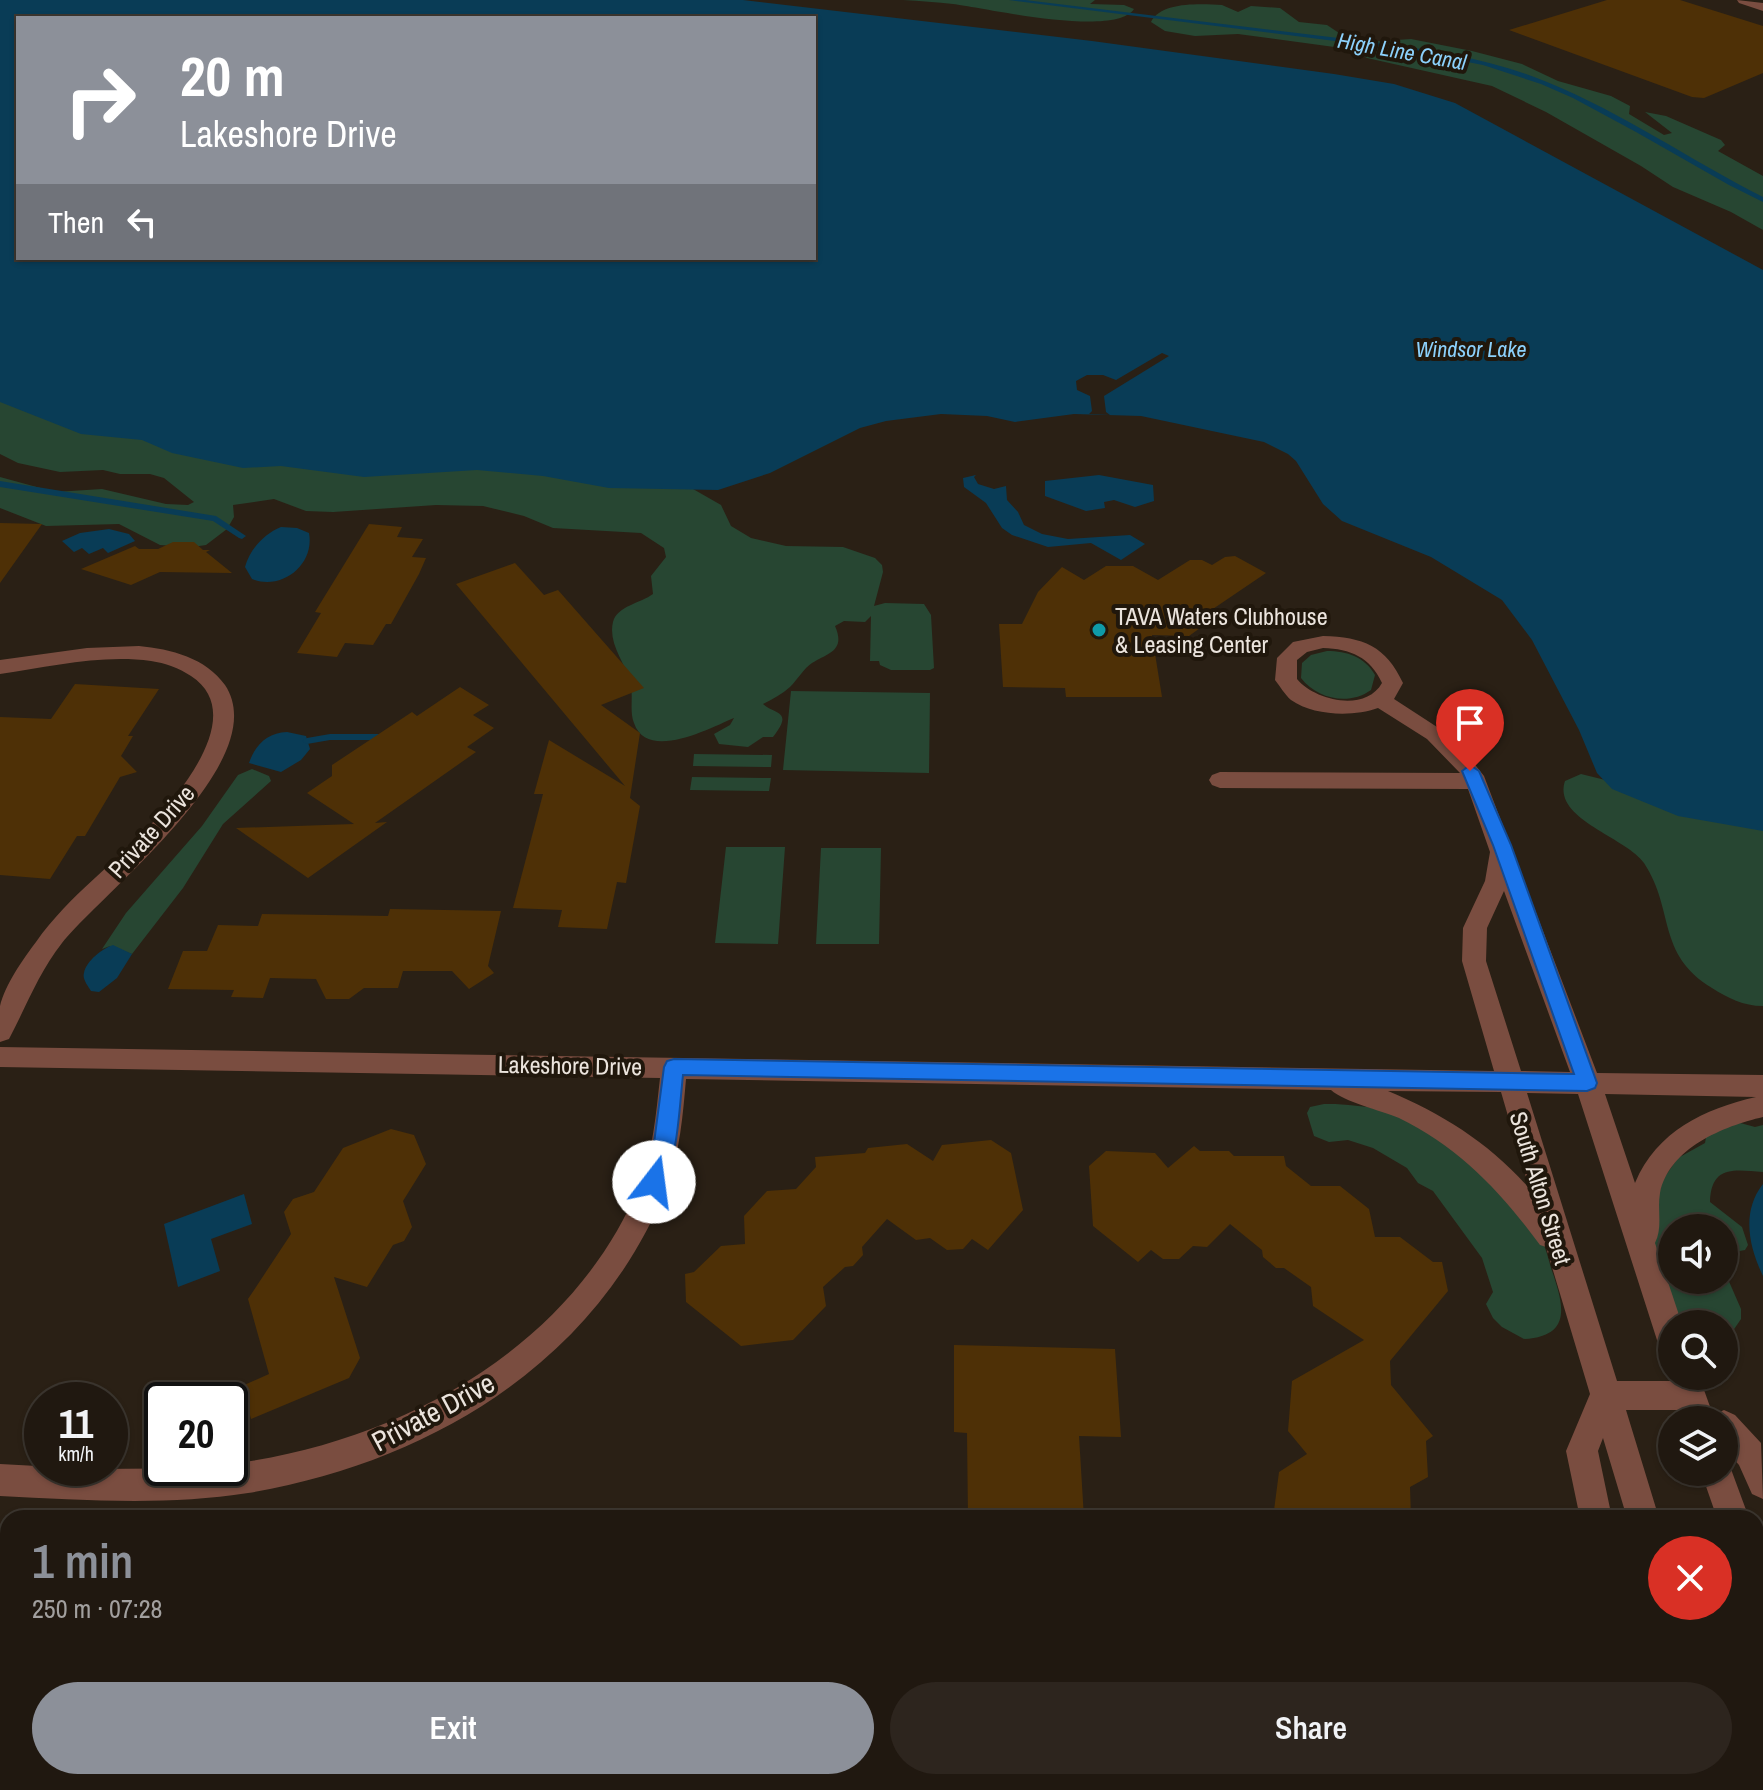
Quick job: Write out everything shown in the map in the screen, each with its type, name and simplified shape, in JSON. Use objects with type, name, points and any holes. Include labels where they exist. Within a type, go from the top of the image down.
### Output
[{"type":"street","points":[[1743,0],[1763,7]]},
{"type":"street","points":[[1323,642],[1347,644],[1365,650],[1379,659],[1390,675],[1391,687],[1380,700],[1348,709],[1315,702],[1289,683],[1284,671],[1287,658],[1300,647],[1323,642]]},
{"type":"street","name":"Private Drive","points":[[0,667],[111,653],[168,656],[184,661],[201,674],[218,694],[225,707],[225,717],[215,747],[183,802],[56,934],[26,978],[0,1032]]},
{"type":"street","points":[[1380,700],[1443,738],[1458,753],[1476,781],[1587,1083],[1662,1310]]},
{"type":"street","points":[[1220,780],[1476,781]]},
{"type":"street","name":"South Alton Street","points":[[1502,845],[1499,879],[1477,917],[1472,941],[1477,977],[1641,1510]]},
{"type":"street","name":"Lakeshore Drive","points":[[0,1057],[1763,1086]]},
{"type":"street","name":"Private Drive","points":[[0,1480],[161,1484],[259,1475],[370,1447],[467,1400],[517,1365],[557,1329],[616,1259],[637,1221],[657,1173],[665,1143],[674,1067]]},
{"type":"street","points":[[1317,1077],[1399,1105],[1460,1140],[1505,1179],[1561,1253]]},
{"type":"street","points":[[1644,1253],[1649,1185],[1668,1152],[1710,1122],[1763,1106]]},
{"type":"street","points":[[1594,1510],[1582,1451],[1605,1395],[1691,1397]]},
{"type":"street","points":[[1738,1441],[1750,1454],[1763,1483]]},
{"type":"street","points":[[1722,1486],[1730,1510]]},
{"type":"green space","points":[[903,0],[1095,0],[1090,4],[1124,5],[1134,9],[1122,17],[1077,21]]},
{"type":"green space","points":[[1222,5],[1238,12],[1251,6],[1280,8],[1299,22],[1327,25],[1354,43],[1411,39],[1522,64],[1558,81],[1611,96],[1630,106],[1629,114],[1664,135],[1672,133],[1645,112],[1666,116],[1721,140],[1725,145],[1718,151],[1763,176],[1763,230],[1731,212],[1673,187],[1546,112],[1492,86],[1367,58],[1349,49],[1238,34],[1195,36],[1165,31],[1151,22],[1156,15],[1173,7]]},
{"type":"green space","points":[[0,392],[446,463],[686,485],[721,505],[731,526],[751,538],[786,546],[843,547],[875,558],[882,565],[883,572],[874,606],[885,603],[924,604],[931,615],[934,668],[891,670],[880,665],[879,661],[870,661],[871,616],[865,622],[844,621],[835,626],[838,641],[834,650],[809,665],[787,690],[763,704],[782,718],[773,737],[763,737],[748,747],[719,744],[714,734],[730,725],[734,718],[680,739],[652,740],[641,734],[634,723],[630,681],[612,630],[619,612],[653,594],[651,576],[666,557],[664,548],[641,533],[553,528],[524,516],[483,506],[436,505],[333,512],[306,511],[274,499],[233,505],[234,517],[227,529],[206,545],[192,547],[160,545],[119,524],[46,526],[0,508],[0,477],[55,492],[102,489],[166,504],[188,505],[194,502],[164,478],[150,474],[120,474],[103,470],[60,472],[18,463],[0,454]]},
{"type":"green space","points":[[1327,651],[1342,652],[1361,659],[1375,675],[1371,690],[1343,699],[1324,695],[1308,685],[1301,678],[1302,663],[1311,655]]},
{"type":"green space","points":[[791,691],[930,693],[929,773],[783,770]]},
{"type":"green space","points":[[694,754],[772,755],[771,767],[693,766]]},
{"type":"green space","points":[[252,769],[269,776],[271,781],[223,824],[183,888],[132,954],[110,946],[102,949],[126,913],[202,826],[238,775]]},
{"type":"green space","points":[[1581,774],[1763,819],[1763,1006],[1742,1003],[1724,995],[1694,975],[1682,961],[1674,946],[1654,880],[1644,863],[1569,806],[1564,794],[1565,781]]},
{"type":"green space","points":[[692,777],[771,778],[769,791],[690,790]]},
{"type":"green space","points":[[726,847],[785,847],[778,944],[715,943]]},
{"type":"green space","points":[[821,848],[881,848],[879,944],[816,944]]},
{"type":"green space","points":[[1324,1104],[1366,1107],[1412,1117],[1437,1128],[1456,1145],[1543,1242],[1561,1305],[1561,1316],[1551,1332],[1524,1339],[1502,1327],[1493,1318],[1486,1304],[1493,1292],[1482,1258],[1433,1191],[1418,1183],[1407,1168],[1373,1148],[1348,1140],[1329,1142],[1314,1136],[1307,1113],[1310,1107]]},
{"type":"green space","points":[[1733,1121],[1755,1127],[1763,1125],[1763,1172],[1735,1171],[1720,1175],[1711,1190],[1710,1202],[1725,1214],[1658,1214],[1658,1275],[1648,1244],[1651,1196],[1678,1158],[1705,1143],[1707,1132]]},
{"type":"green space","points":[[1738,1224],[1748,1245],[1745,1250],[1738,1251]]},
{"type":"green space","points":[[1664,1294],[1734,1294],[1741,1309],[1741,1319],[1738,1323],[1738,1310],[1669,1310]]},
{"type":"water","name":"Windsor Lake","points":[[0,0],[743,0],[1092,41],[1394,84],[1455,103],[1763,270],[1763,831],[1678,816],[1612,789],[1597,773],[1579,730],[1532,640],[1502,600],[1431,557],[1342,521],[1323,504],[1296,461],[1264,442],[1141,416],[1074,414],[1015,422],[987,416],[941,414],[886,421],[860,428],[770,473],[718,490],[609,488],[543,476],[477,470],[364,477],[281,466],[243,468],[172,453],[142,440],[81,434],[0,402]]},
{"type":"water","points":[[976,475],[978,484],[994,489],[1006,486],[1007,500],[1024,525],[1042,534],[1068,539],[1130,535],[1145,544],[1121,560],[1091,543],[1048,547],[1012,535],[1002,528],[986,503],[964,487],[963,478]]},
{"type":"water","points":[[1099,475],[1153,485],[1154,501],[1135,507],[1114,500],[1104,502],[1105,508],[1086,511],[1045,496],[1045,481]]},
{"type":"water","points":[[281,527],[309,533],[307,555],[294,572],[284,578],[263,582],[252,579],[245,567],[250,554],[263,538]]},
{"type":"water","points":[[109,529],[129,534],[135,541],[108,553],[103,548],[89,554],[82,548],[74,552],[62,541],[80,533]]},
{"type":"water","points":[[287,732],[306,736],[310,749],[301,760],[281,772],[249,763],[263,741]]},
{"type":"water","points":[[113,945],[132,954],[117,978],[99,992],[91,991],[84,978],[85,968]]},
{"type":"water","points":[[1763,1184],[1763,1276],[1751,1242],[1750,1218],[1756,1195]]},
{"type":"water","points":[[244,1194],[252,1224],[211,1239],[220,1271],[178,1287],[164,1224]]},
{"type":"pier","points":[[1162,353],[1169,356],[1104,396],[1106,412],[1110,415],[1089,414],[1092,411],[1090,396],[1077,390],[1076,381],[1087,375],[1103,375],[1116,380]]},
{"type":"building","points":[[1607,0],[1680,0],[1763,26],[1763,73],[1704,98],[1692,97],[1509,30]]},
{"type":"building","points":[[0,523],[42,524],[0,583]]},
{"type":"building","points":[[369,524],[402,527],[397,537],[423,539],[412,557],[426,558],[419,574],[391,624],[386,624],[373,645],[345,643],[337,657],[297,653],[321,613],[315,612]]},
{"type":"building","points":[[173,542],[194,542],[203,550],[210,550],[206,552],[232,573],[160,572],[131,585],[81,569],[135,546],[139,549],[158,549]]},
{"type":"building","name":"TAVA Waters Clubhouse & Leasing Center","points":[[1235,556],[1266,573],[1204,615],[1207,623],[1189,636],[1152,635],[1162,697],[1066,697],[1065,688],[1003,687],[999,624],[1022,624],[1038,592],[1062,567],[1084,580],[1106,566],[1133,566],[1158,580],[1190,560],[1202,560],[1212,565],[1225,557]]},
{"type":"building","points":[[515,563],[544,595],[558,590],[644,688],[601,705],[640,733],[630,798],[640,806],[626,883],[617,882],[607,929],[558,927],[562,910],[513,908],[543,794],[534,794],[549,740],[625,786],[456,584]]},
{"type":"building","points":[[75,684],[159,689],[128,736],[133,736],[121,756],[137,772],[120,777],[85,836],[77,836],[50,879],[0,875],[0,717],[51,719]]},
{"type":"building","points":[[460,687],[489,705],[473,715],[494,728],[467,747],[476,752],[375,823],[387,822],[308,878],[236,828],[354,824],[307,793],[332,776],[332,765],[412,712],[417,716]]},
{"type":"building","points":[[390,909],[501,911],[488,966],[494,973],[469,989],[452,971],[403,971],[398,988],[364,988],[349,999],[326,999],[316,979],[270,978],[263,998],[231,997],[234,990],[168,989],[183,951],[207,951],[218,925],[258,926],[262,914],[388,916]]},
{"type":"building","points":[[391,1129],[414,1135],[426,1164],[403,1201],[412,1227],[404,1241],[393,1245],[367,1287],[334,1277],[360,1358],[349,1378],[251,1419],[248,1383],[269,1374],[248,1299],[291,1234],[284,1212],[293,1199],[314,1192],[343,1148]]},
{"type":"building","points":[[991,1140],[1011,1153],[1023,1210],[988,1250],[972,1239],[963,1249],[947,1250],[930,1238],[916,1240],[887,1219],[862,1247],[863,1255],[853,1266],[845,1267],[823,1287],[826,1306],[793,1340],[741,1346],[686,1302],[685,1274],[694,1272],[721,1246],[745,1244],[744,1216],[767,1191],[796,1189],[816,1167],[815,1157],[865,1153],[868,1148],[907,1144],[933,1161],[942,1145]]},
{"type":"building","points":[[1194,1146],[1200,1151],[1229,1151],[1234,1156],[1284,1156],[1286,1166],[1311,1186],[1340,1186],[1369,1209],[1375,1237],[1400,1237],[1433,1262],[1442,1262],[1448,1291],[1390,1361],[1391,1385],[1433,1436],[1426,1441],[1428,1477],[1410,1487],[1411,1510],[1274,1510],[1279,1472],[1307,1454],[1288,1431],[1292,1381],[1364,1340],[1313,1306],[1311,1287],[1284,1268],[1276,1268],[1263,1257],[1262,1250],[1230,1224],[1207,1247],[1193,1246],[1179,1259],[1163,1259],[1151,1250],[1138,1262],[1093,1226],[1089,1166],[1106,1151],[1155,1153],[1168,1168]]},
{"type":"building","points":[[954,1345],[1115,1349],[1121,1437],[1079,1436],[1084,1510],[968,1510],[967,1433],[954,1432]]},
{"type":"waterway","name":"High Line Canal","points":[[1012,0],[1380,45],[1484,64],[1576,97],[1763,200]]},
{"type":"waterway","points":[[0,484],[216,519],[242,536]]},
{"type":"waterway","points":[[307,741],[330,737],[388,737]]},
{"type":"place","name":"TAVA Waters Clubhouse & Leasing Center","points":[[1099,630]]},
{"type":"route","points":[[654,1182],[665,1143],[674,1067],[1587,1083],[1502,845],[1470,771]]}]
